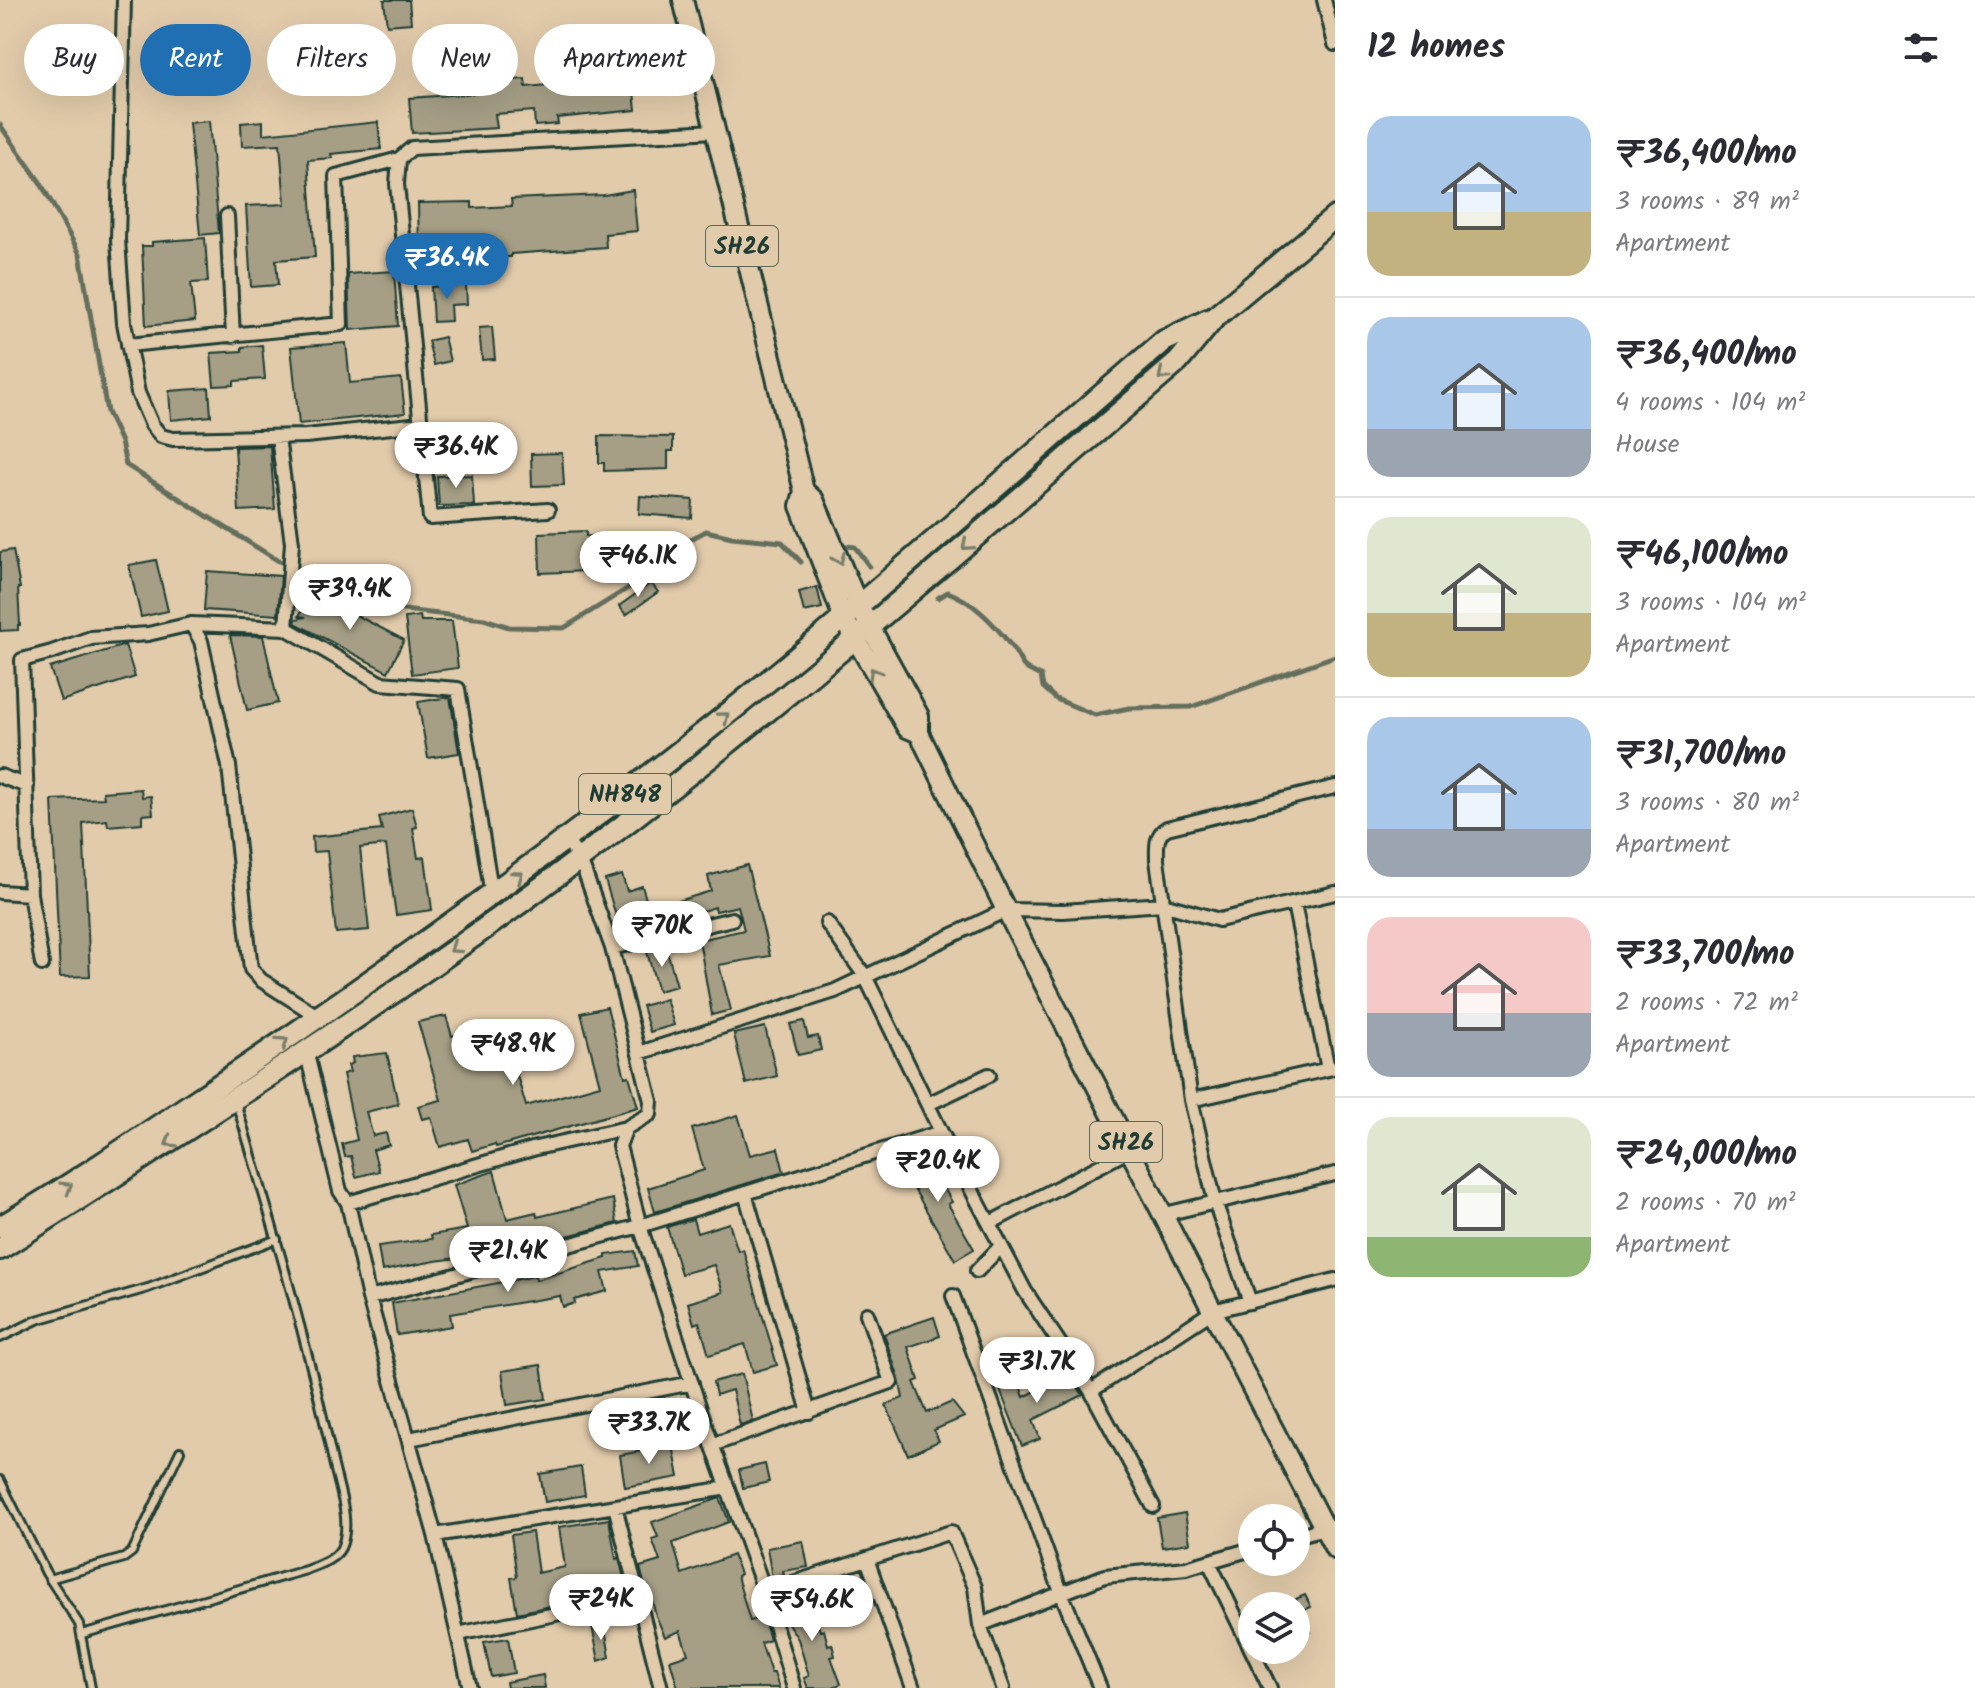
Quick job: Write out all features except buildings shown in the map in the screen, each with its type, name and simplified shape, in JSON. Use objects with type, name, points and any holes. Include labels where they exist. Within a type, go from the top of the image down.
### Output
[{"type":"highway","name":"NH848","points":[[0,1249],[236,1100],[580,859],[862,635],[1178,362],[1215,317],[1335,217]]},
{"type":"highway","name":"NH848","points":[[0,1227],[123,1152],[319,1017],[566,840],[716,723],[851,611],[1164,341],[1215,317]]},
{"type":"main road","name":"SH26","points":[[683,0],[804,491],[800,506],[862,635],[919,716],[919,733],[1006,910],[1213,1311],[1330,1526],[1335,1549]]},
{"type":"street","points":[[124,0],[118,240],[128,345],[138,393],[152,425],[161,436],[173,439],[278,437],[421,424]]},
{"type":"street","points":[[1324,0],[1335,44]]},
{"type":"street","points":[[128,345],[341,324],[336,176],[399,159],[412,148],[715,131]]},
{"type":"street","points":[[399,159],[397,184],[430,518],[548,510]]},
{"type":"street","points":[[227,216],[233,336]]},
{"type":"street","points":[[278,437],[292,543],[286,628]]},
{"type":"street","points":[[191,624],[201,641],[229,766],[251,969],[261,980],[319,1017]]},
{"type":"street","points":[[42,964],[30,894],[22,660],[91,638],[148,634],[191,624],[286,628],[380,683],[458,689],[492,895]]},
{"type":"street","points":[[0,776],[27,786]]},
{"type":"street","points":[[1250,1302],[1215,1202],[1191,1100],[1157,860],[1158,840],[1161,832],[1184,823],[1335,787]]},
{"type":"street","points":[[348,1203],[536,1148],[626,1128],[644,1119],[652,1109],[612,948],[580,859],[566,840]]},
{"type":"street","points":[[0,892],[30,894]]},
{"type":"street","points":[[639,1053],[835,991],[1006,910],[1063,911],[1163,904],[1219,920],[1335,893]]},
{"type":"street","points":[[1191,1100],[1331,1068],[1294,904]]},
{"type":"street","points":[[612,948],[732,919]]},
{"type":"street","points":[[827,923],[865,976],[941,1132],[1025,1291],[1091,1391],[1153,1506]]},
{"type":"street","points":[[306,1050],[340,1191],[348,1203],[369,1298],[435,1535],[470,1688]]},
{"type":"street","points":[[928,1104],[989,1075]]},
{"type":"street","points":[[626,1128],[619,1146],[640,1226],[712,1445],[765,1592],[794,1688]]},
{"type":"street","points":[[369,1298],[640,1226],[941,1132]]},
{"type":"street","points":[[990,1223],[1130,1150]]},
{"type":"street","points":[[1165,1214],[1335,1174]]},
{"type":"street","points":[[745,1193],[809,1412]]},
{"type":"street","points":[[977,1271],[1001,1246]]},
{"type":"street","points":[[1091,1391],[1213,1311],[1335,1280]]},
{"type":"street","points":[[953,1296],[1061,1592],[1100,1688]]},
{"type":"street","points":[[712,1445],[891,1382],[867,1314]]},
{"type":"street","points":[[409,1439],[692,1383]]},
{"type":"street","points":[[435,1535],[728,1488]]},
{"type":"street","points":[[615,1506],[661,1688]]},
{"type":"street","points":[[1310,1532],[1330,1526]]},
{"type":"street","points":[[765,1592],[951,1532],[975,1587],[980,1625],[1003,1688]]},
{"type":"street","points":[[980,1625],[1105,1576],[1158,1572],[1238,1553]]},
{"type":"street","points":[[867,1559],[913,1688]]},
{"type":"street","points":[[1209,1562],[1270,1688]]},
{"type":"street","points":[[458,1634],[638,1597]]},
{"type":"lane","points":[[82,1634],[306,1570],[331,1559],[340,1550],[345,1521],[312,1366],[236,1100],[224,1081]]},
{"type":"lane","points":[[0,1338],[37,1320],[148,1288],[277,1239]]},
{"type":"lane","points":[[49,1579],[124,1558],[132,1552],[180,1451]]},
{"type":"lane","points":[[0,1480],[49,1579],[79,1624],[91,1688]]},
{"type":"waterway","points":[[0,125],[40,182],[80,254],[107,412],[121,442],[126,465],[277,560],[364,601],[403,610],[484,619],[509,627],[564,628],[654,572],[687,541],[706,531],[782,542],[801,562]]},
{"type":"waterway","points":[[839,545],[855,547],[869,566]]},
{"type":"waterway","points":[[938,598],[948,592],[975,608],[998,630],[1024,666],[1041,676],[1043,687],[1056,699],[1095,715],[1129,708],[1191,707],[1335,656]]}]
